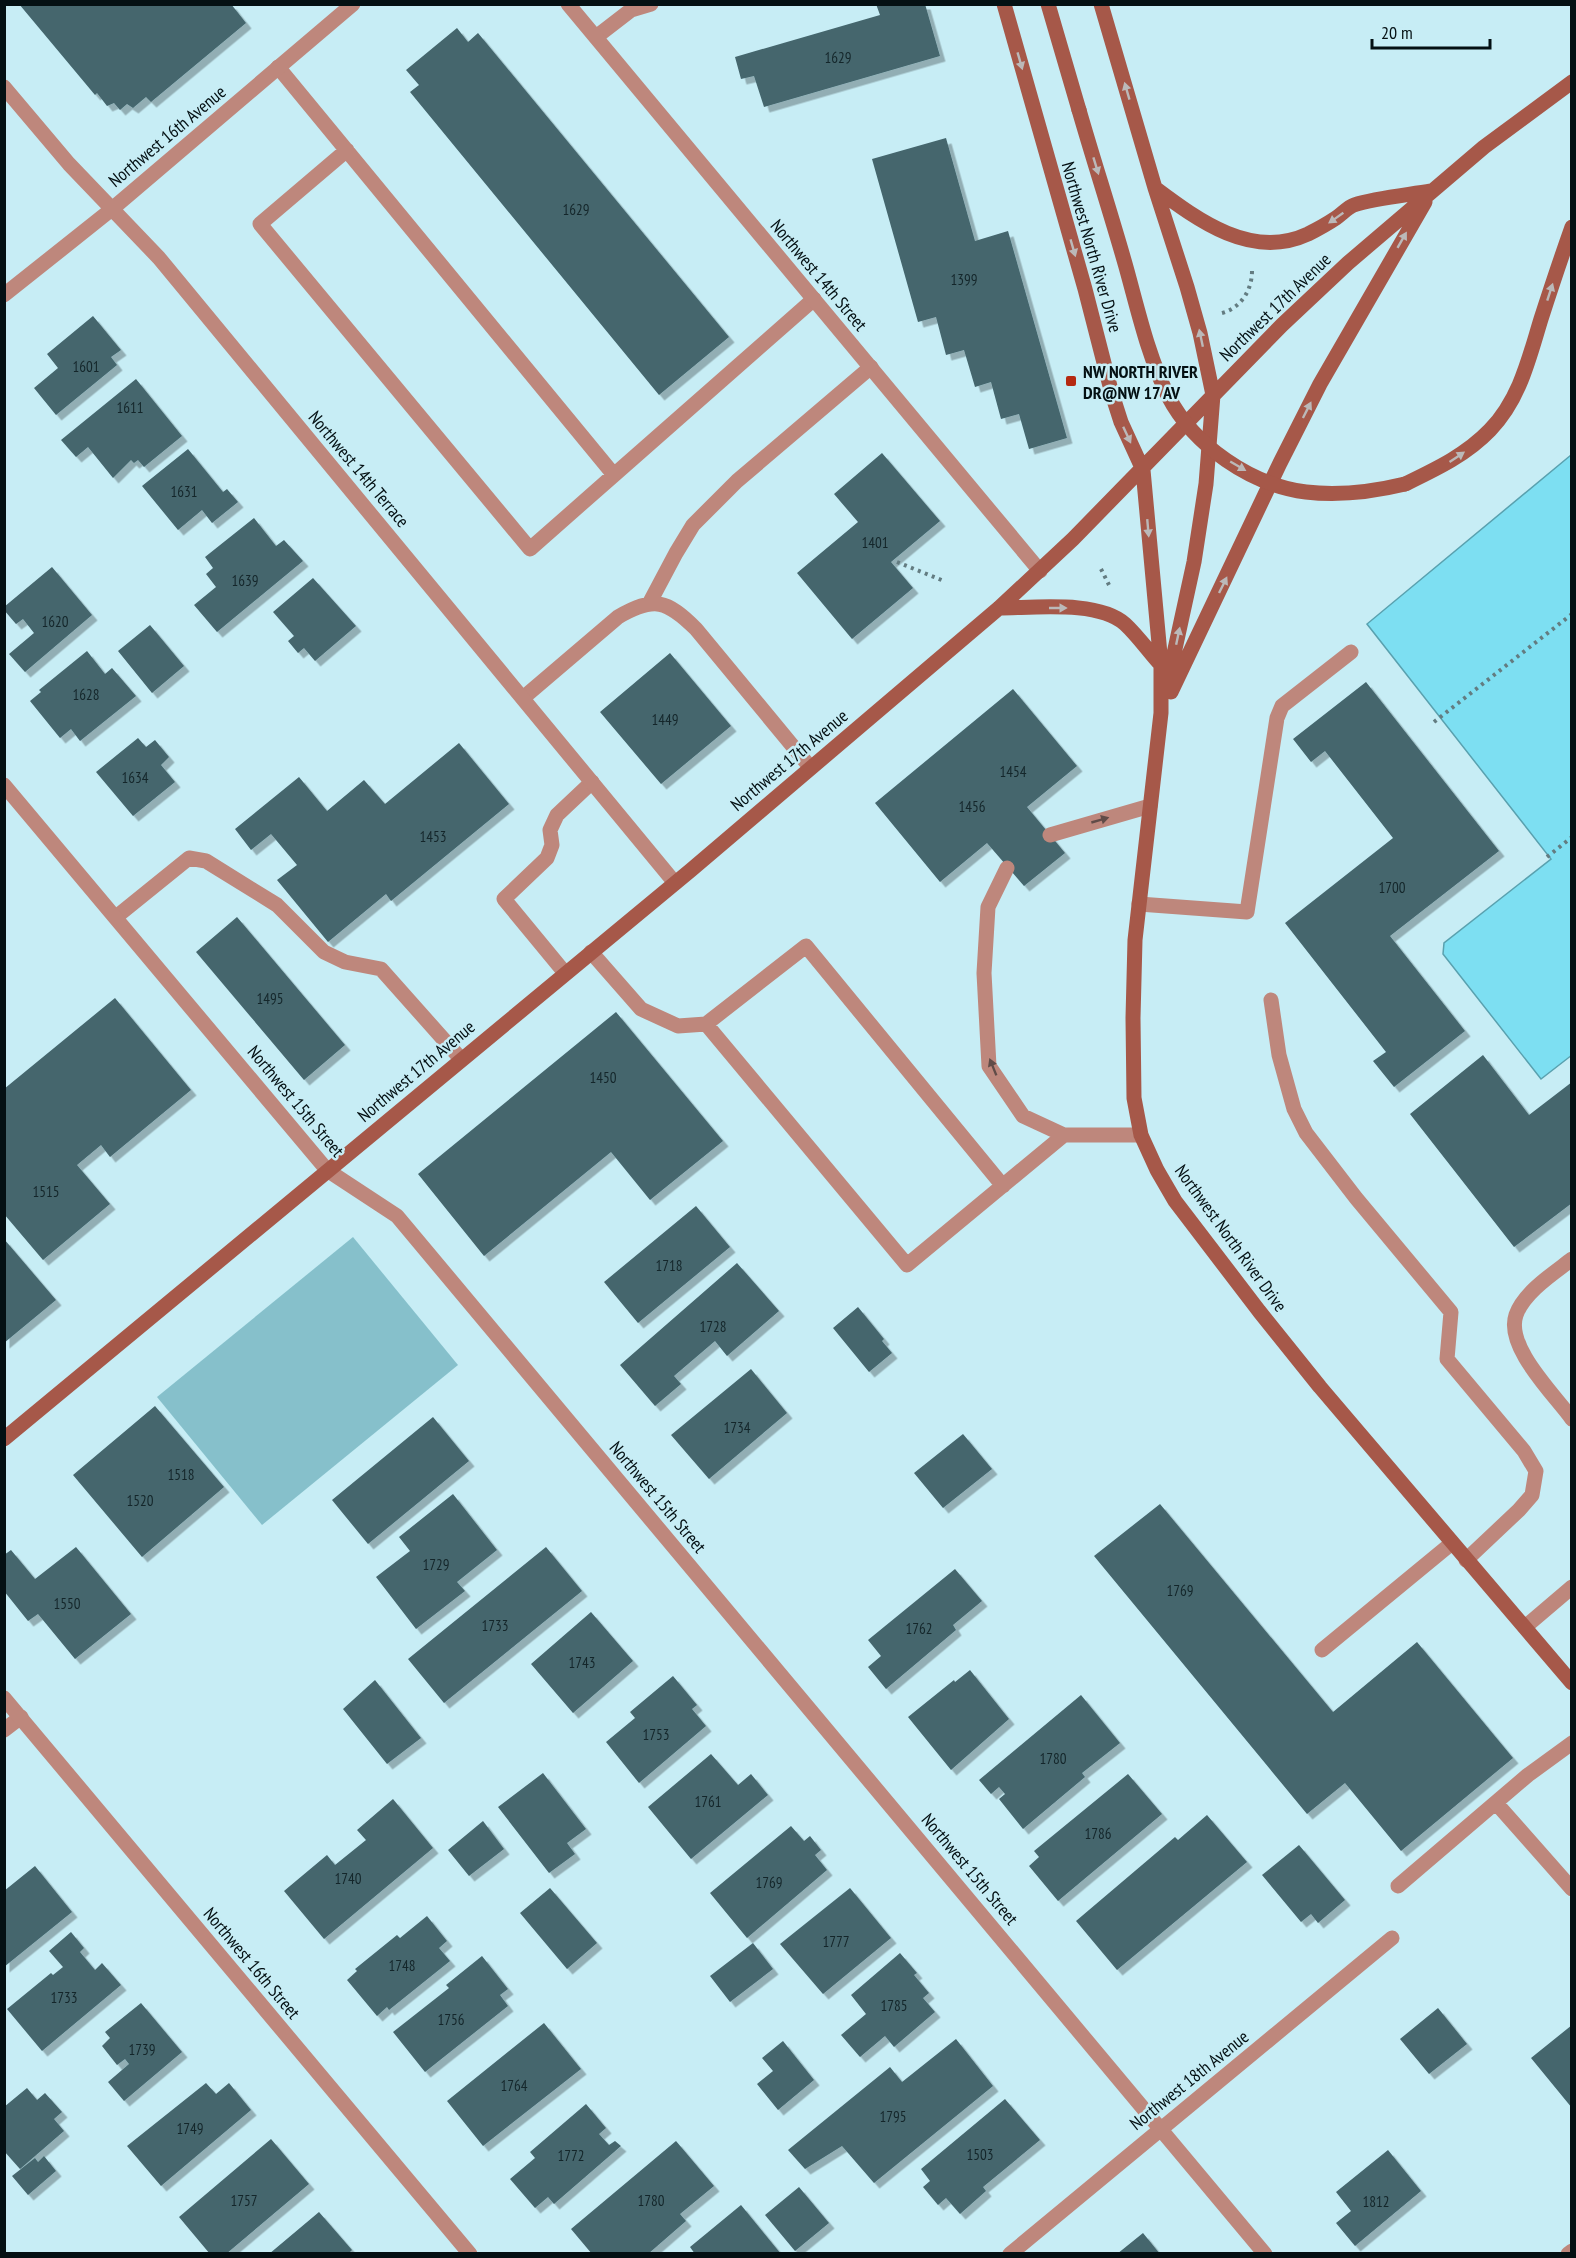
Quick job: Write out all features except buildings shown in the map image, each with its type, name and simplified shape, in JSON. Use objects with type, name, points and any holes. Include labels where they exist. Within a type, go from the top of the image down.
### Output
[{"type":"main road","name":"Northwest North River Drive","points":[[1004,4],[1085,289],[1112,394],[1121,422],[1143,470],[1161,666],[1161,713]]},
{"type":"main road","points":[[1048,4],[1137,308],[1169,398],[1206,444],[1239,467],[1283,487],[1304,492],[1345,494],[1405,484],[1451,462],[1491,430],[1511,404],[1526,372],[1572,227]]},
{"type":"main road","name":"Northwest North River Drive","points":[[1101,4],[1155,189],[1187,287],[1200,333],[1213,396],[1206,484],[1194,562],[1161,713],[1135,940],[1134,1098],[1141,1135],[1169,1191],[1205,1242],[1320,1387],[1571,1680]]},
{"type":"main road","name":"Northwest 17th Avenue","points":[[4,1439],[675,883],[999,608],[1143,470],[1312,296],[1484,147],[1572,82]]},
{"type":"main road","points":[[1155,189],[1194,217],[1217,229],[1242,238],[1269,243],[1306,235],[1329,223],[1353,205],[1431,191]]},
{"type":"main road","points":[[1161,713],[1320,384],[1431,191]]},
{"type":"main road","points":[[999,608],[1090,608],[1107,612],[1124,624],[1161,666]]},
{"type":"street","name":"Northwest 16th Avenue","points":[[4,295],[112,209],[354,4]]},
{"type":"street","name":"Northwest 14th Street","points":[[568,4],[1040,571]]},
{"type":"street","points":[[596,37],[631,10],[651,4]]},
{"type":"street","points":[[278,68],[614,475]]},
{"type":"street","name":"Northwest 14th Terrace","points":[[4,87],[69,164],[159,258],[675,883]]},
{"type":"street","points":[[346,150],[260,224],[531,549],[814,299]]},
{"type":"street","points":[[650,602],[676,554],[700,518],[737,481],[871,367]]},
{"type":"street","points":[[523,698],[618,617],[650,602],[680,613],[696,629],[810,767]]},
{"type":"street","points":[[1139,904],[1247,912],[1277,718],[1281,705],[1351,652]]},
{"type":"street","points":[[565,973],[504,898],[547,858],[552,845],[550,830],[557,815],[592,782]]},
{"type":"street","name":"Northwest 15th Street","points":[[4,785],[327,1170],[397,1216],[1265,2253]]},
{"type":"street","points":[[1050,835],[1150,806]]},
{"type":"street","points":[[116,917],[189,858],[206,861],[277,904],[324,952],[345,962],[381,969],[461,1059]]},
{"type":"street","points":[[1007,868],[988,907],[984,973],[989,1066],[1023,1116],[1064,1135],[1141,1135]]},
{"type":"street","points":[[591,952],[641,1010],[678,1026],[706,1024],[806,946],[1003,1186]]},
{"type":"street","points":[[1270,1000],[1279,1055],[1294,1109],[1306,1133],[1356,1198],[1451,1312],[1447,1359],[1524,1450],[1536,1471],[1532,1495],[1466,1560]]},
{"type":"street","points":[[706,1024],[907,1266],[1064,1135]]},
{"type":"street","points":[[1572,1259],[1534,1289],[1516,1314],[1515,1326],[1518,1343],[1542,1383],[1572,1419]]},
{"type":"street","points":[[1322,1650],[1452,1543]]},
{"type":"street","points":[[1524,1627],[1572,1587]]},
{"type":"street","name":"Northwest 16th Street","points":[[4,1698],[470,2253]]},
{"type":"street","points":[[4,1730],[21,1717]]},
{"type":"street","points":[[1398,1886],[1528,1775],[1572,1743]]},
{"type":"street","points":[[1496,1803],[1572,1889]]},
{"type":"street","name":"Northwest 18th Avenue","points":[[1010,2253],[1392,1938]]},
{"type":"street","points":[[1568,2253],[1572,2251]]},
{"type":"path","points":[[1220,314],[1237,306],[1252,285],[1252,271]]},
{"type":"path","points":[[897,562],[944,580]]},
{"type":"path","points":[[1101,569],[1110,587],[1105,593]]},
{"type":"path","points":[[1434,722],[1572,614]]},
{"type":"path","points":[[1547,857],[1572,837]]},
{"type":"shaded area","points":[[1571,455],[1572,1055],[1541,1079],[1443,954],[1444,943],[1551,859],[1367,624]]},
{"type":"shaded area","points":[[353,1237],[458,1365],[262,1525],[157,1397]]},
{"type":"place","name":"NW NORTH RIVER DR@NW 17 AV","points":[[1071,381]]}]
